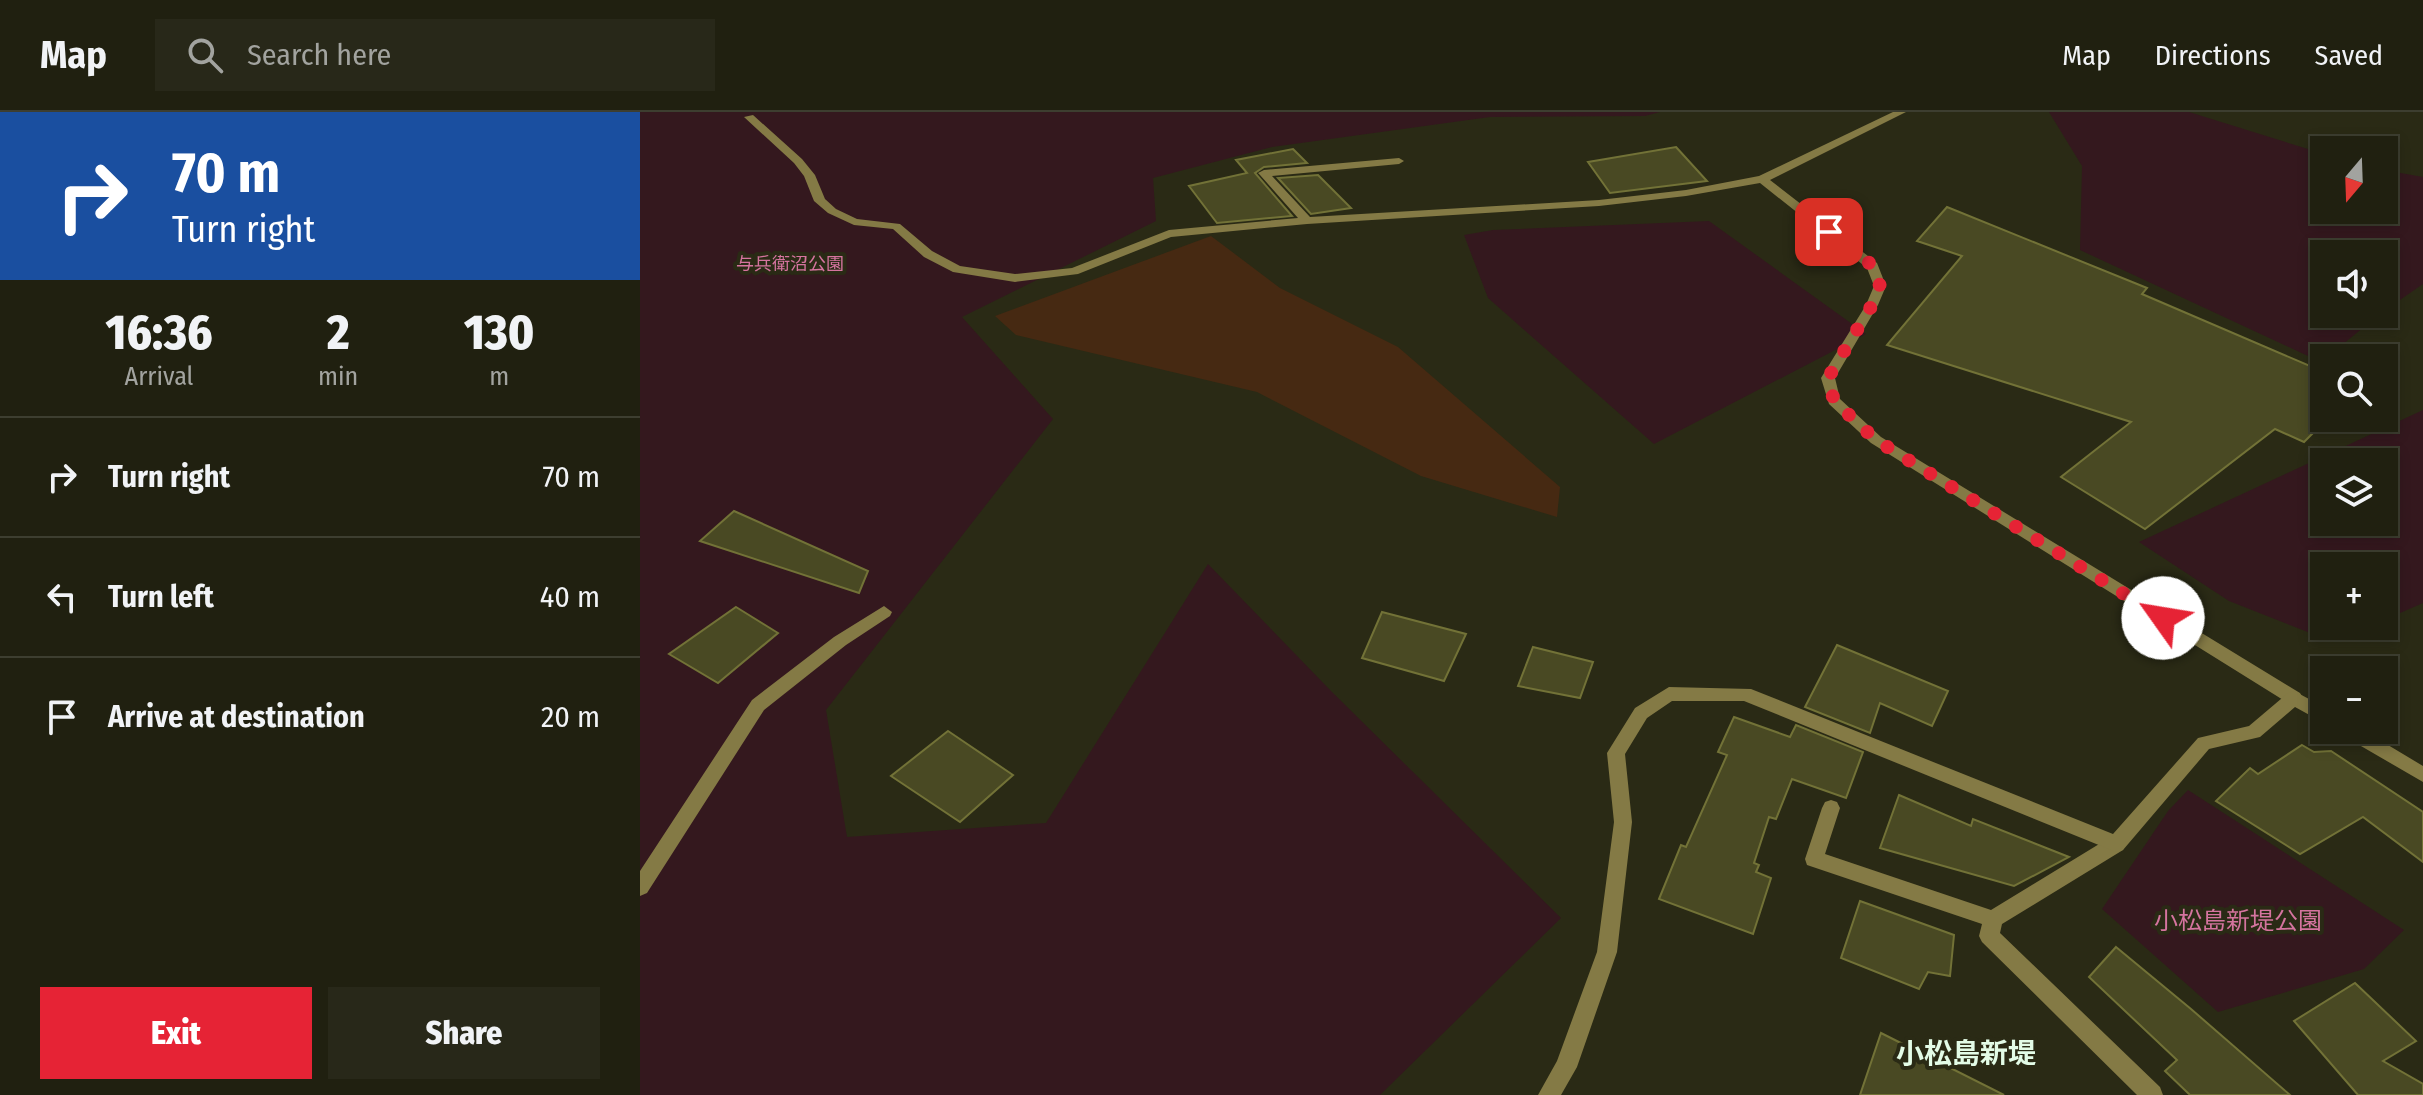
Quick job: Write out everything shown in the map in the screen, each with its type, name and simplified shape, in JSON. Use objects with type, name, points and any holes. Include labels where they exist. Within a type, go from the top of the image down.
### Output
[{"type":"street","points":[[749,117],[798,161],[809,175],[820,201],[832,211],[854,222],[896,226],[928,254],[957,269],[1015,278],[1074,271],[1169,234],[1307,221],[1599,203],[1762,179],[1901,112]]},
{"type":"street","points":[[1307,221],[1264,173],[1399,161]]},
{"type":"street","points":[[1762,179],[1873,266],[1880,286],[1828,378],[1834,401],[1876,440],[2310,708]]},
{"type":"street","points":[[640,887],[758,705],[840,641],[884,612]]},
{"type":"street","points":[[1549,1095],[1566,1067],[1607,952],[1623,822],[1616,753],[1641,713],[1669,694],[1745,694],[2116,844]]},
{"type":"street","points":[[2152,1095],[1989,936],[1993,919],[2116,844],[2204,743],[2254,732],[2294,698]]},
{"type":"street","points":[[2371,744],[2423,775]]},
{"type":"street","points":[[1831,808],[1814,859],[1993,919]]},
{"type":"green space","name":"与兵衛沼公園","points":[[640,112],[1660,112],[1645,116],[1490,117],[1272,147],[1153,178],[1156,221],[962,317],[1053,419],[826,710],[847,837],[1046,823],[1208,564],[1332,692],[1561,918],[1380,1095],[640,1095]]},
{"type":"green space","points":[[2049,112],[2189,112],[2310,150],[2310,224],[2398,224],[2398,173],[2423,177],[2423,284],[2398,301],[2398,240],[2310,240],[2310,328],[2363,328],[2343,344],[2310,344],[2310,357],[2080,250],[2082,166]]},
{"type":"green space","points":[[1709,221],[1866,334],[1654,444],[1488,298],[1464,235],[1493,230]]},
{"type":"green space","points":[[2423,410],[2423,603],[2398,614],[2398,552],[2310,552],[2310,633],[2229,601],[2139,542],[2310,463],[2310,536],[2398,536],[2398,448],[2341,448],[2376,432],[2398,432],[2398,422]]},
{"type":"green space","name":"小松島新堤公園","points":[[2188,790],[2404,930],[2364,969],[2218,1012],[2102,909],[2168,811]]},
{"type":"shaded area","points":[[1211,236],[1280,288],[1398,347],[1560,487],[1557,517],[1421,476],[1257,392],[1016,335],[995,316]]},
{"type":"building","points":[[1676,147],[1707,181],[1610,193],[1588,162]]},
{"type":"building","points":[[1293,149],[1307,163],[1264,167],[1255,173],[1292,216],[1217,223],[1189,186],[1247,173],[1236,160]]},
{"type":"building","points":[[1318,175],[1351,208],[1311,214],[1278,178]]},
{"type":"building","points":[[1947,207],[2147,288],[2142,294],[2310,366],[2310,432],[2314,432],[2304,442],[2275,429],[2145,529],[2061,477],[2131,422],[1887,345],[1962,256],[1917,241]]},
{"type":"building","points":[[734,511],[868,571],[859,593],[700,541]]},
{"type":"building","points":[[736,607],[778,633],[718,683],[669,654]]},
{"type":"building","points":[[1382,612],[1466,634],[1444,681],[1362,658]]},
{"type":"building","points":[[1837,645],[1948,691],[1932,726],[1880,703],[1870,733],[1805,707]]},
{"type":"building","points":[[1533,647],[1593,662],[1580,698],[1518,686]]},
{"type":"building","points":[[1734,717],[1790,737],[1796,725],[1863,752],[1846,798],[1792,779],[1776,819],[1769,817],[1754,863],[1759,865],[1756,872],[1771,878],[1753,934],[1659,899],[1681,845],[1686,847],[1727,755],[1718,752]]},
{"type":"building","points":[[948,731],[1013,775],[960,822],[891,776]]},
{"type":"building","points":[[2302,745],[2314,752],[2331,751],[2423,812],[2423,862],[2363,817],[2300,854],[2216,801],[2250,768],[2258,774]]},
{"type":"building","points":[[1899,795],[1971,826],[1973,819],[2069,857],[2014,886],[1880,848]]},
{"type":"building","points":[[1860,901],[1954,935],[1950,976],[1928,972],[1919,989],[1841,958]]},
{"type":"building","points":[[2116,947],[2290,1095],[2190,1095],[2165,1071],[2177,1060],[2089,977]]},
{"type":"building","points":[[2355,983],[2416,1041],[2383,1061],[2423,1084],[2423,1095],[2358,1095],[2294,1021]]},
{"type":"building","points":[[1881,1033],[2004,1095],[1860,1095]]},
{"type":"district","name":"小松島新堤","points":[[1966,1053]]},
{"type":"route","points":[[1829,232],[1873,266],[1880,286],[1828,378],[1834,401],[1876,440],[2163,618]]}]
